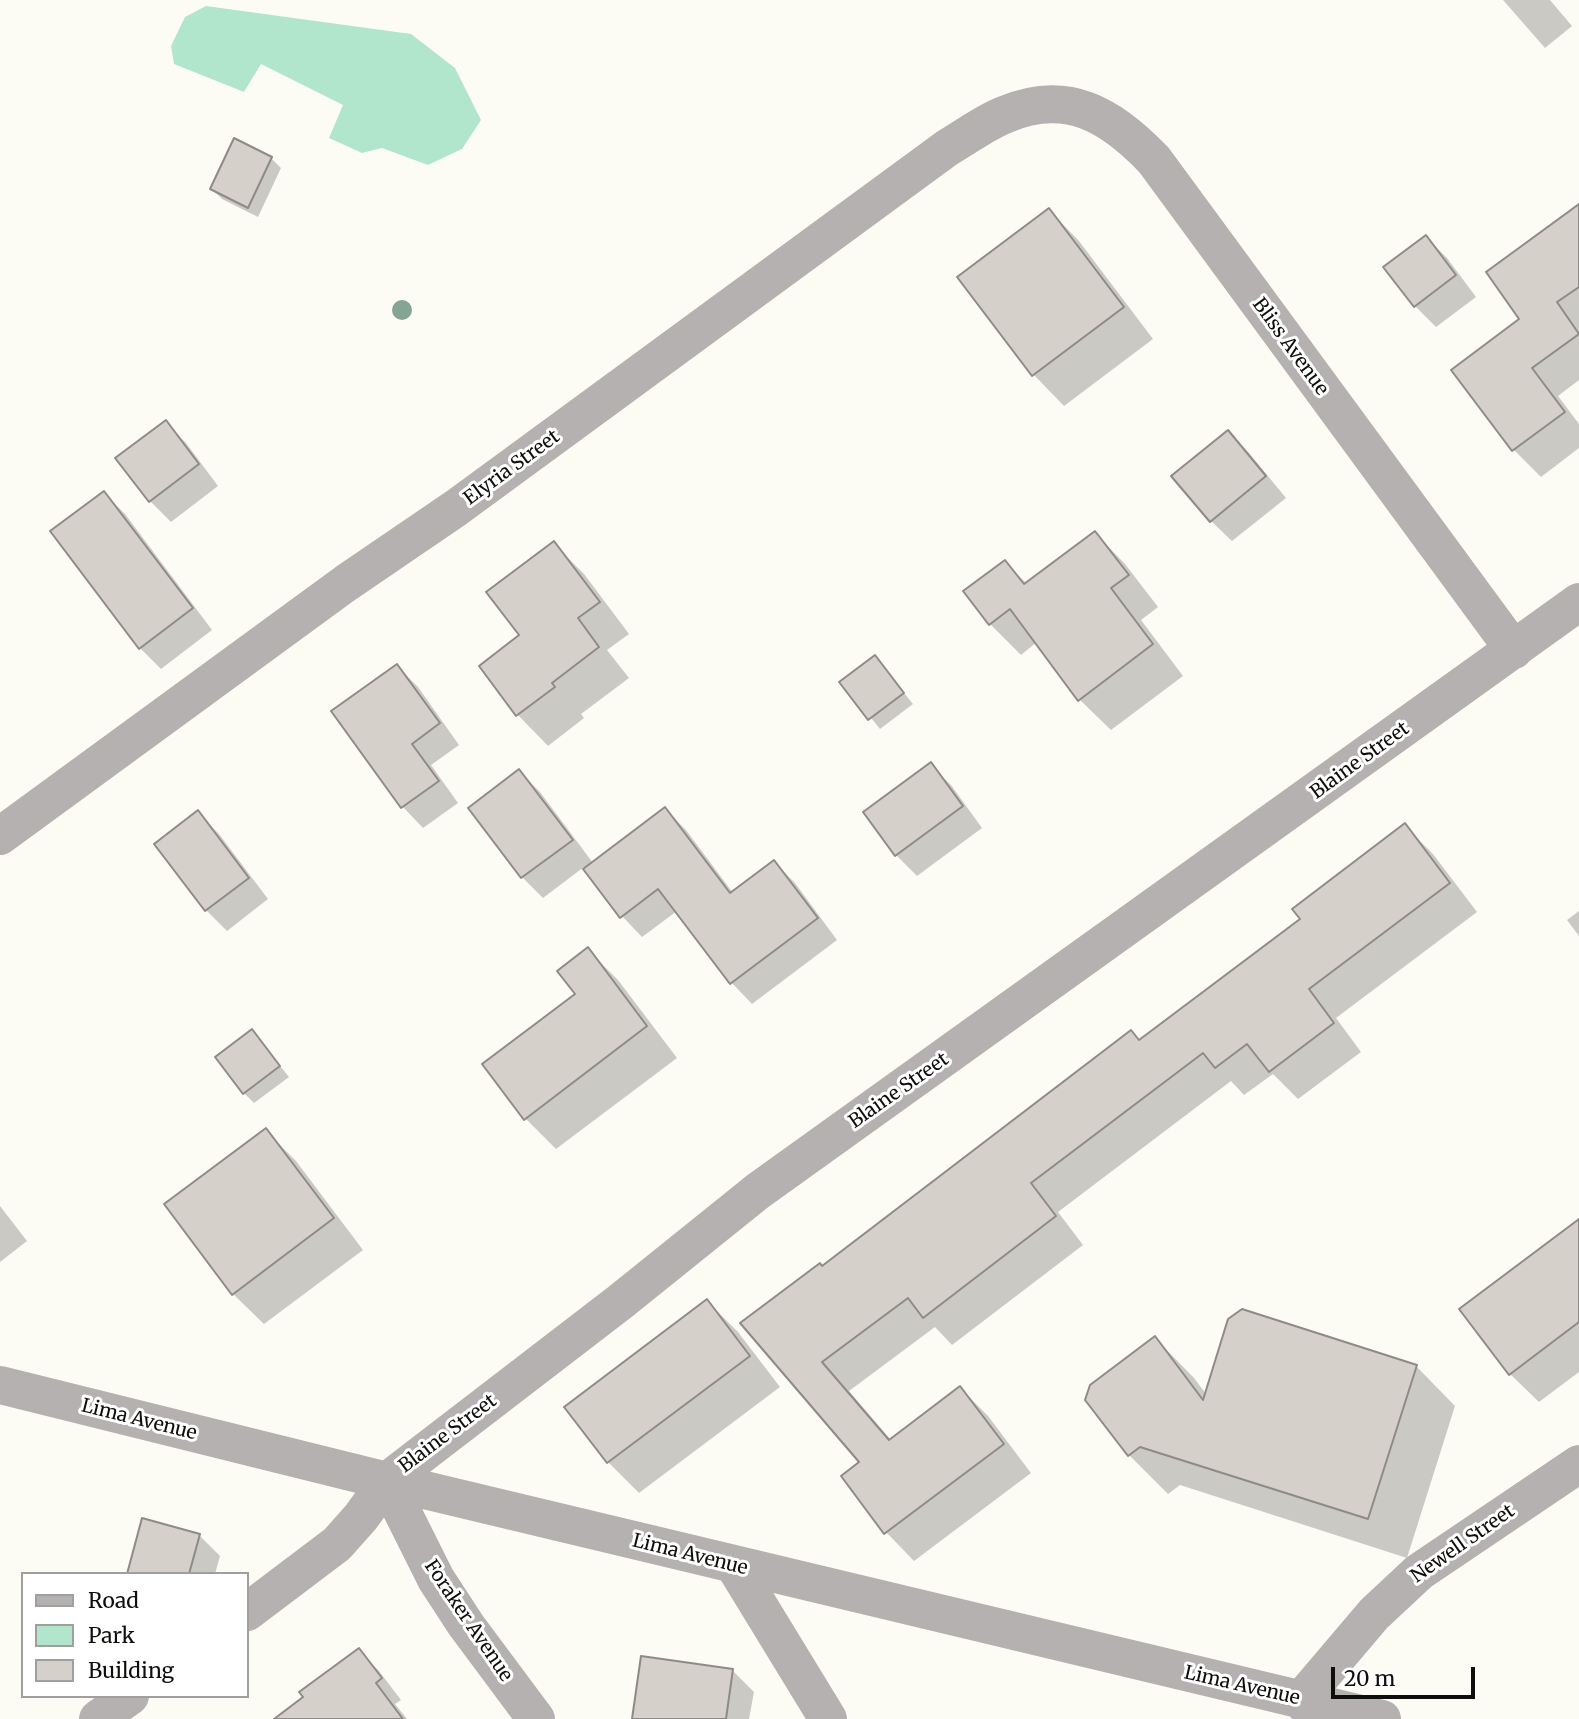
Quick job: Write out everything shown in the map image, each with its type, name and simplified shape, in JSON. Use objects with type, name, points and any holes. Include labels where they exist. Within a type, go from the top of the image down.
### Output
[{"type":"street","name":"Bliss Avenue","points":[[1027,107],[1063,105],[1098,114],[1129,134],[1154,160],[1514,650]]},
{"type":"street","name":"Elyria Street","points":[[0,836],[346,583],[456,509],[947,148],[1001,116],[1027,107]]},
{"type":"street","name":"Blaine Street","points":[[248,1611],[337,1544],[387,1482],[620,1302],[758,1191],[1579,602]]},
{"type":"street","name":"Lima Avenue","points":[[0,1385],[1309,1709],[1382,1719]]},
{"type":"street","name":"Newell Street","points":[[1309,1709],[1374,1614],[1419,1572],[1579,1464]]},
{"type":"street","name":"Foraker Avenue","points":[[387,1482],[436,1579],[466,1625],[536,1719]]},
{"type":"street","points":[[734,1565],[828,1719]]},
{"type":"street","points":[[98,1719],[127,1698]]},
{"type":"green space","points":[[206,6],[411,34],[455,68],[481,120],[462,149],[428,165],[382,148],[362,153],[329,138],[343,105],[261,64],[244,92],[174,64],[171,46],[185,17]]},
{"type":"building","points":[[234,138],[272,157],[248,208],[210,189]]},
{"type":"building","points":[[1579,204],[1579,287],[1557,302],[1579,334],[1532,368],[1565,412],[1512,451],[1451,370],[1519,319],[1486,272]]},
{"type":"building","points":[[1049,208],[1124,307],[1032,376],[957,277]]},
{"type":"building","points":[[1426,235],[1456,275],[1414,307],[1383,267]]},
{"type":"building","points":[[166,420],[199,464],[149,502],[115,458]]},
{"type":"building","points":[[1228,430],[1266,476],[1210,522],[1171,476]]},
{"type":"building","points":[[104,491],[193,608],[139,649],[50,531]]},
{"type":"building","points":[[1095,531],[1129,575],[1111,588],[1153,644],[1078,701],[1010,609],[989,625],[963,591],[1005,560],[1024,584]]},
{"type":"building","points":[[554,541],[600,602],[578,618],[599,647],[552,683],[555,687],[516,716],[479,666],[519,635],[486,592]]},
{"type":"building","points":[[875,655],[904,693],[868,720],[839,682]]},
{"type":"building","points":[[397,664],[440,723],[412,744],[439,781],[401,808],[331,711]]},
{"type":"building","points":[[931,762],[963,806],[895,856],[863,812]]},
{"type":"building","points":[[519,769],[573,840],[521,878],[468,808]]},
{"type":"building","points":[[665,807],[730,893],[774,860],[818,918],[730,984],[658,889],[620,918],[583,869]]},
{"type":"building","points":[[198,810],[249,878],[205,911],[154,844]]},
{"type":"building","points":[[1405,823],[1450,883],[1309,989],[1334,1023],[1269,1072],[1247,1044],[1215,1068],[1203,1053],[1031,1183],[1056,1216],[923,1318],[908,1298],[822,1362],[889,1440],[960,1386],[1004,1444],[884,1534],[841,1476],[859,1462],[740,1323],[820,1263],[822,1266],[1131,1030],[1139,1040],[1300,919],[1292,909]]},
{"type":"building","points":[[588,947],[647,1026],[524,1120],[482,1064],[575,994],[557,971]]},
{"type":"building","points":[[252,1029],[280,1066],[243,1094],[215,1057]]},
{"type":"building","points":[[266,1128],[334,1218],[232,1295],[164,1204]]},
{"type":"building","points":[[1579,1219],[1579,1322],[1509,1375],[1459,1309]]},
{"type":"building","points":[[707,1299],[750,1356],[607,1463],[564,1407]]},
{"type":"building","points":[[1242,1309],[1417,1365],[1368,1519],[1140,1447],[1128,1456],[1085,1400],[1090,1385],[1155,1336],[1203,1400],[1228,1319]]},
{"type":"building","points":[[142,1518],[200,1534],[190,1572],[128,1572]]},
{"type":"building","points":[[359,1648],[382,1678],[376,1683],[403,1719],[274,1719],[303,1697],[299,1692]]},
{"type":"building","points":[[641,1656],[733,1669],[726,1719],[632,1719]]}]
